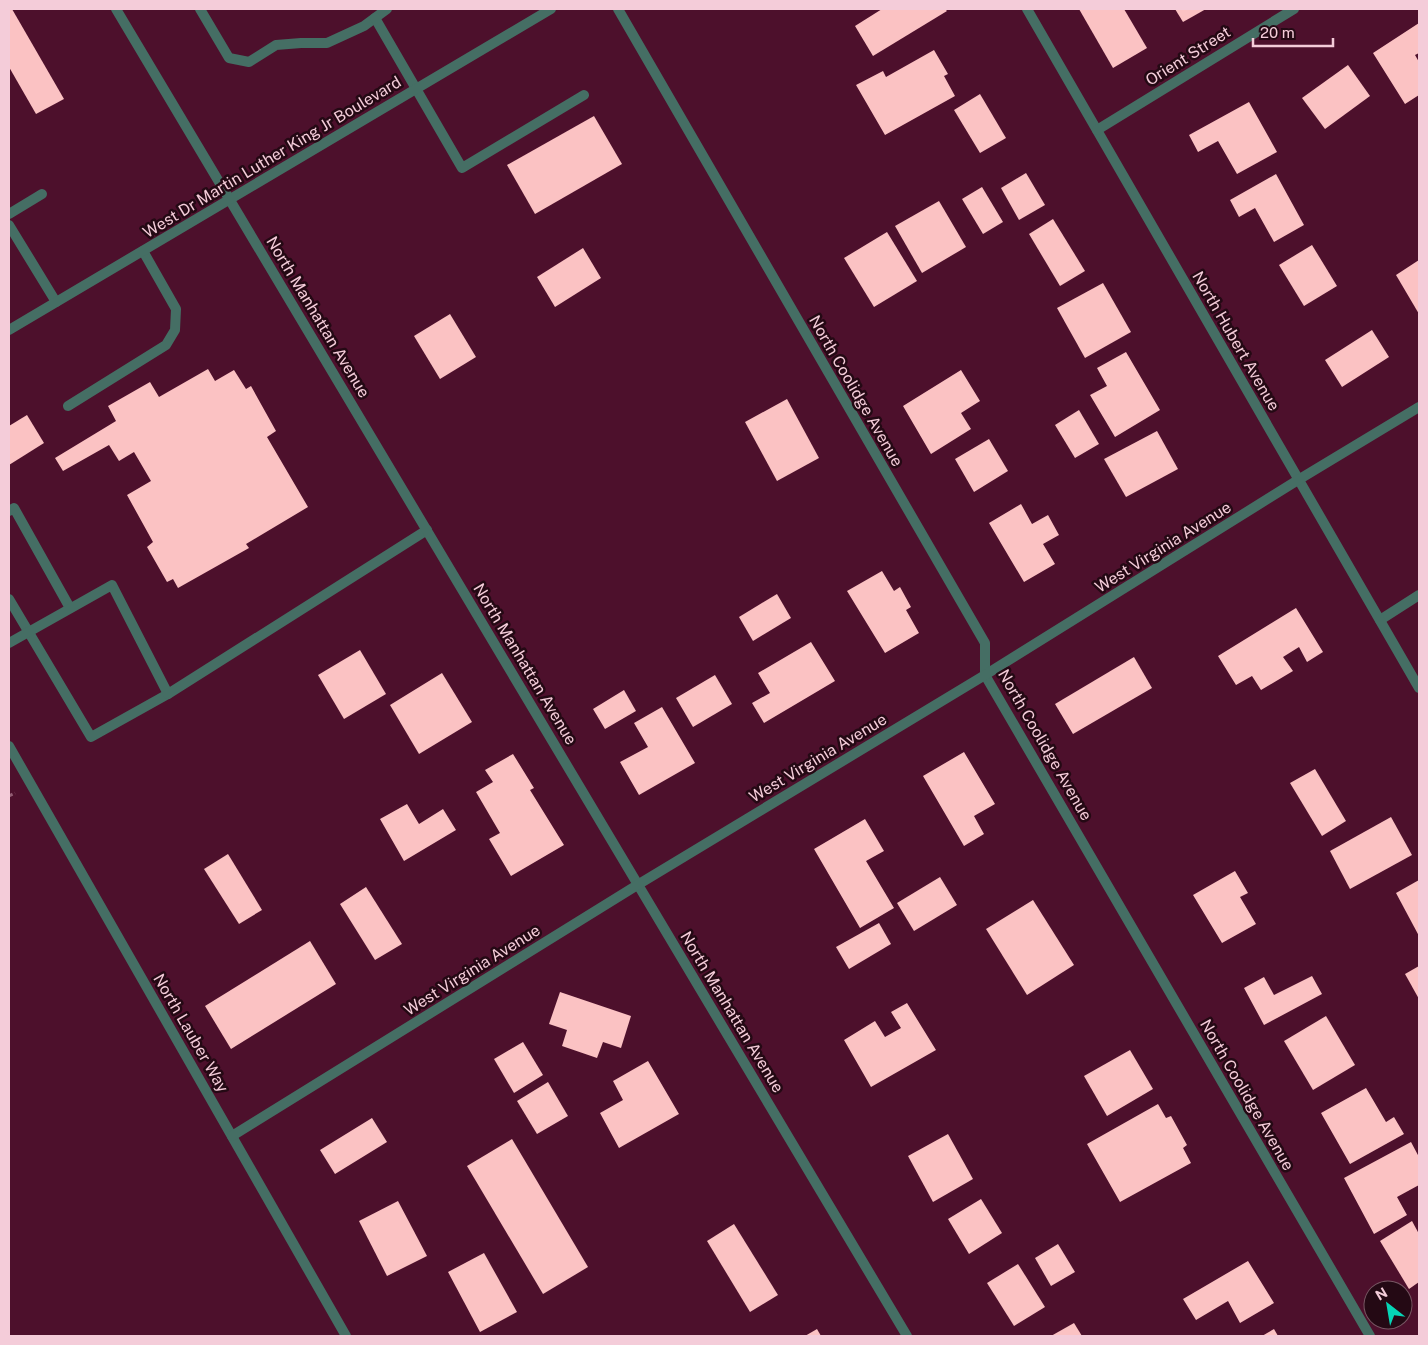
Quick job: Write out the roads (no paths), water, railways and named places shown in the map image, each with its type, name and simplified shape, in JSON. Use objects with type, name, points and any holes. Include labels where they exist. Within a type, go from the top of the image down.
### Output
[{"type":"street","name":"North Manhattan Avenue","points":[[116,9],[907,1336]]},
{"type":"street","points":[[200,9],[230,58],[249,62],[276,45],[327,43],[364,26],[387,9]]},
{"type":"street","name":"West Dr Martin Luther King Jr Boulevard","points":[[9,330],[551,9]]},
{"type":"street","name":"North Coolidge Avenue","points":[[618,9],[985,643],[985,675],[1370,1336]]},
{"type":"street","name":"North Hubert Avenue","points":[[1027,9],[1419,688]]},
{"type":"street","name":"Orient Street","points":[[1097,130],[1294,9]]},
{"type":"street","points":[[375,18],[462,168],[584,95]]},
{"type":"street","points":[[9,214],[42,194]]},
{"type":"street","points":[[9,225],[56,302]]},
{"type":"street","points":[[68,406],[166,345],[175,330],[176,309],[143,251]]},
{"type":"street","name":"West Virginia Avenue","points":[[232,1136],[639,884],[985,675],[1419,407]]},
{"type":"street","points":[[9,511],[14,508],[70,608]]},
{"type":"street","points":[[9,599],[91,737],[168,694],[427,530]]},
{"type":"street","points":[[9,643],[112,585],[168,694]]},
{"type":"street","points":[[1380,620],[1419,595]]},
{"type":"street","name":"North Lauber Way","points":[[9,746],[346,1336]]}]
